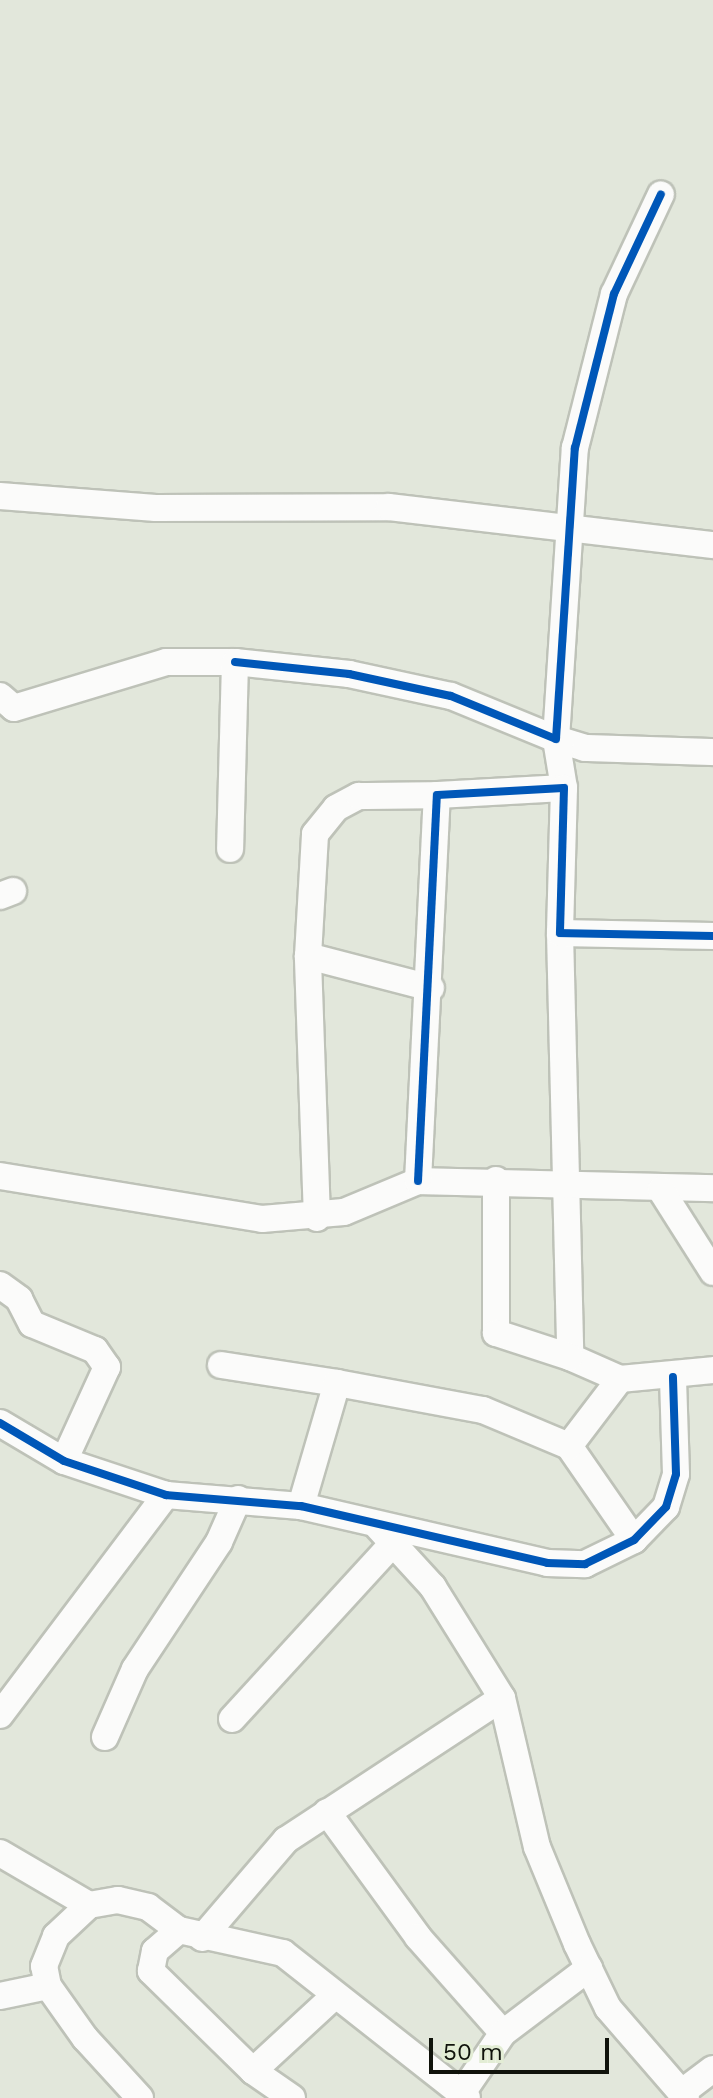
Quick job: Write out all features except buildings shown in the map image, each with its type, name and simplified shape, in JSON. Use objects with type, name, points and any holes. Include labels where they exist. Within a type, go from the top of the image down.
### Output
[{"type":"street","points":[[570,1357],[560,933],[564,788],[556,739],[569,523],[575,448],[614,294],[661,194]]},
{"type":"street","points":[[0,496],[156,508],[389,507],[569,523],[713,545]]},
{"type":"street","points":[[0,696],[14,708],[166,662],[235,662],[349,674],[451,696],[585,748],[713,752]]},
{"type":"street","points":[[230,849],[235,662]]},
{"type":"street","points":[[317,1218],[308,956],[315,834],[324,819],[359,796],[564,788]]},
{"type":"street","points":[[418,1181],[431,988],[437,795]]},
{"type":"street","points":[[560,933],[713,936]]},
{"type":"street","points":[[308,956],[431,988]]},
{"type":"street","points":[[0,1176],[192,1211],[317,1218],[418,1181],[568,1179],[661,1190],[713,1188]]},
{"type":"street","points":[[496,1180],[496,1333],[570,1357],[620,1379],[673,1377],[713,1370]]},
{"type":"street","points":[[661,1190],[713,1272]]},
{"type":"street","points":[[0,1285],[19,1299],[32,1324],[95,1350],[107,1367],[64,1461]]},
{"type":"street","points":[[221,1365],[483,1410],[569,1446],[634,1540]]},
{"type":"street","points":[[0,1423],[64,1461],[166,1495],[301,1506],[386,1533],[547,1563],[585,1564],[634,1540],[666,1507],[676,1474],[673,1377]]},
{"type":"street","points":[[569,1446],[620,1379]]},
{"type":"street","points":[[301,1506],[337,1383]]},
{"type":"street","points":[[0,1715],[166,1495]]},
{"type":"street","points":[[105,1737],[135,1669],[219,1542],[238,1499]]},
{"type":"street","points":[[386,1533],[502,1698],[537,1847],[608,2008],[683,2095],[713,2069]]},
{"type":"street","points":[[232,1719],[386,1533]]},
{"type":"street","points":[[292,2098],[253,2071],[151,1971],[155,1951],[190,1934],[286,1840],[502,1698]]},
{"type":"street","points":[[327,1812],[418,1937],[503,2033]]},
{"type":"street","points":[[0,1853],[89,1905]]},
{"type":"street","points":[[140,2098],[48,1986],[44,1966],[56,1936],[89,1905],[118,1900],[148,1907],[190,1934],[283,1953],[332,1998],[465,2095],[503,2033],[589,1968]]},
{"type":"street","points":[[0,1996],[48,1986]]},
{"type":"street","points":[[253,2071],[332,1998]]},
{"type":"cycle path","points":[[235,662],[349,674],[451,696],[556,739],[575,448],[614,294],[661,194]]},
{"type":"cycle path","points":[[418,1181],[437,795],[564,788],[560,933],[713,936]]},
{"type":"cycle path","points":[[0,1423],[64,1461],[166,1495],[301,1506],[547,1563],[585,1564],[634,1540],[666,1507],[676,1474],[673,1377]]}]
